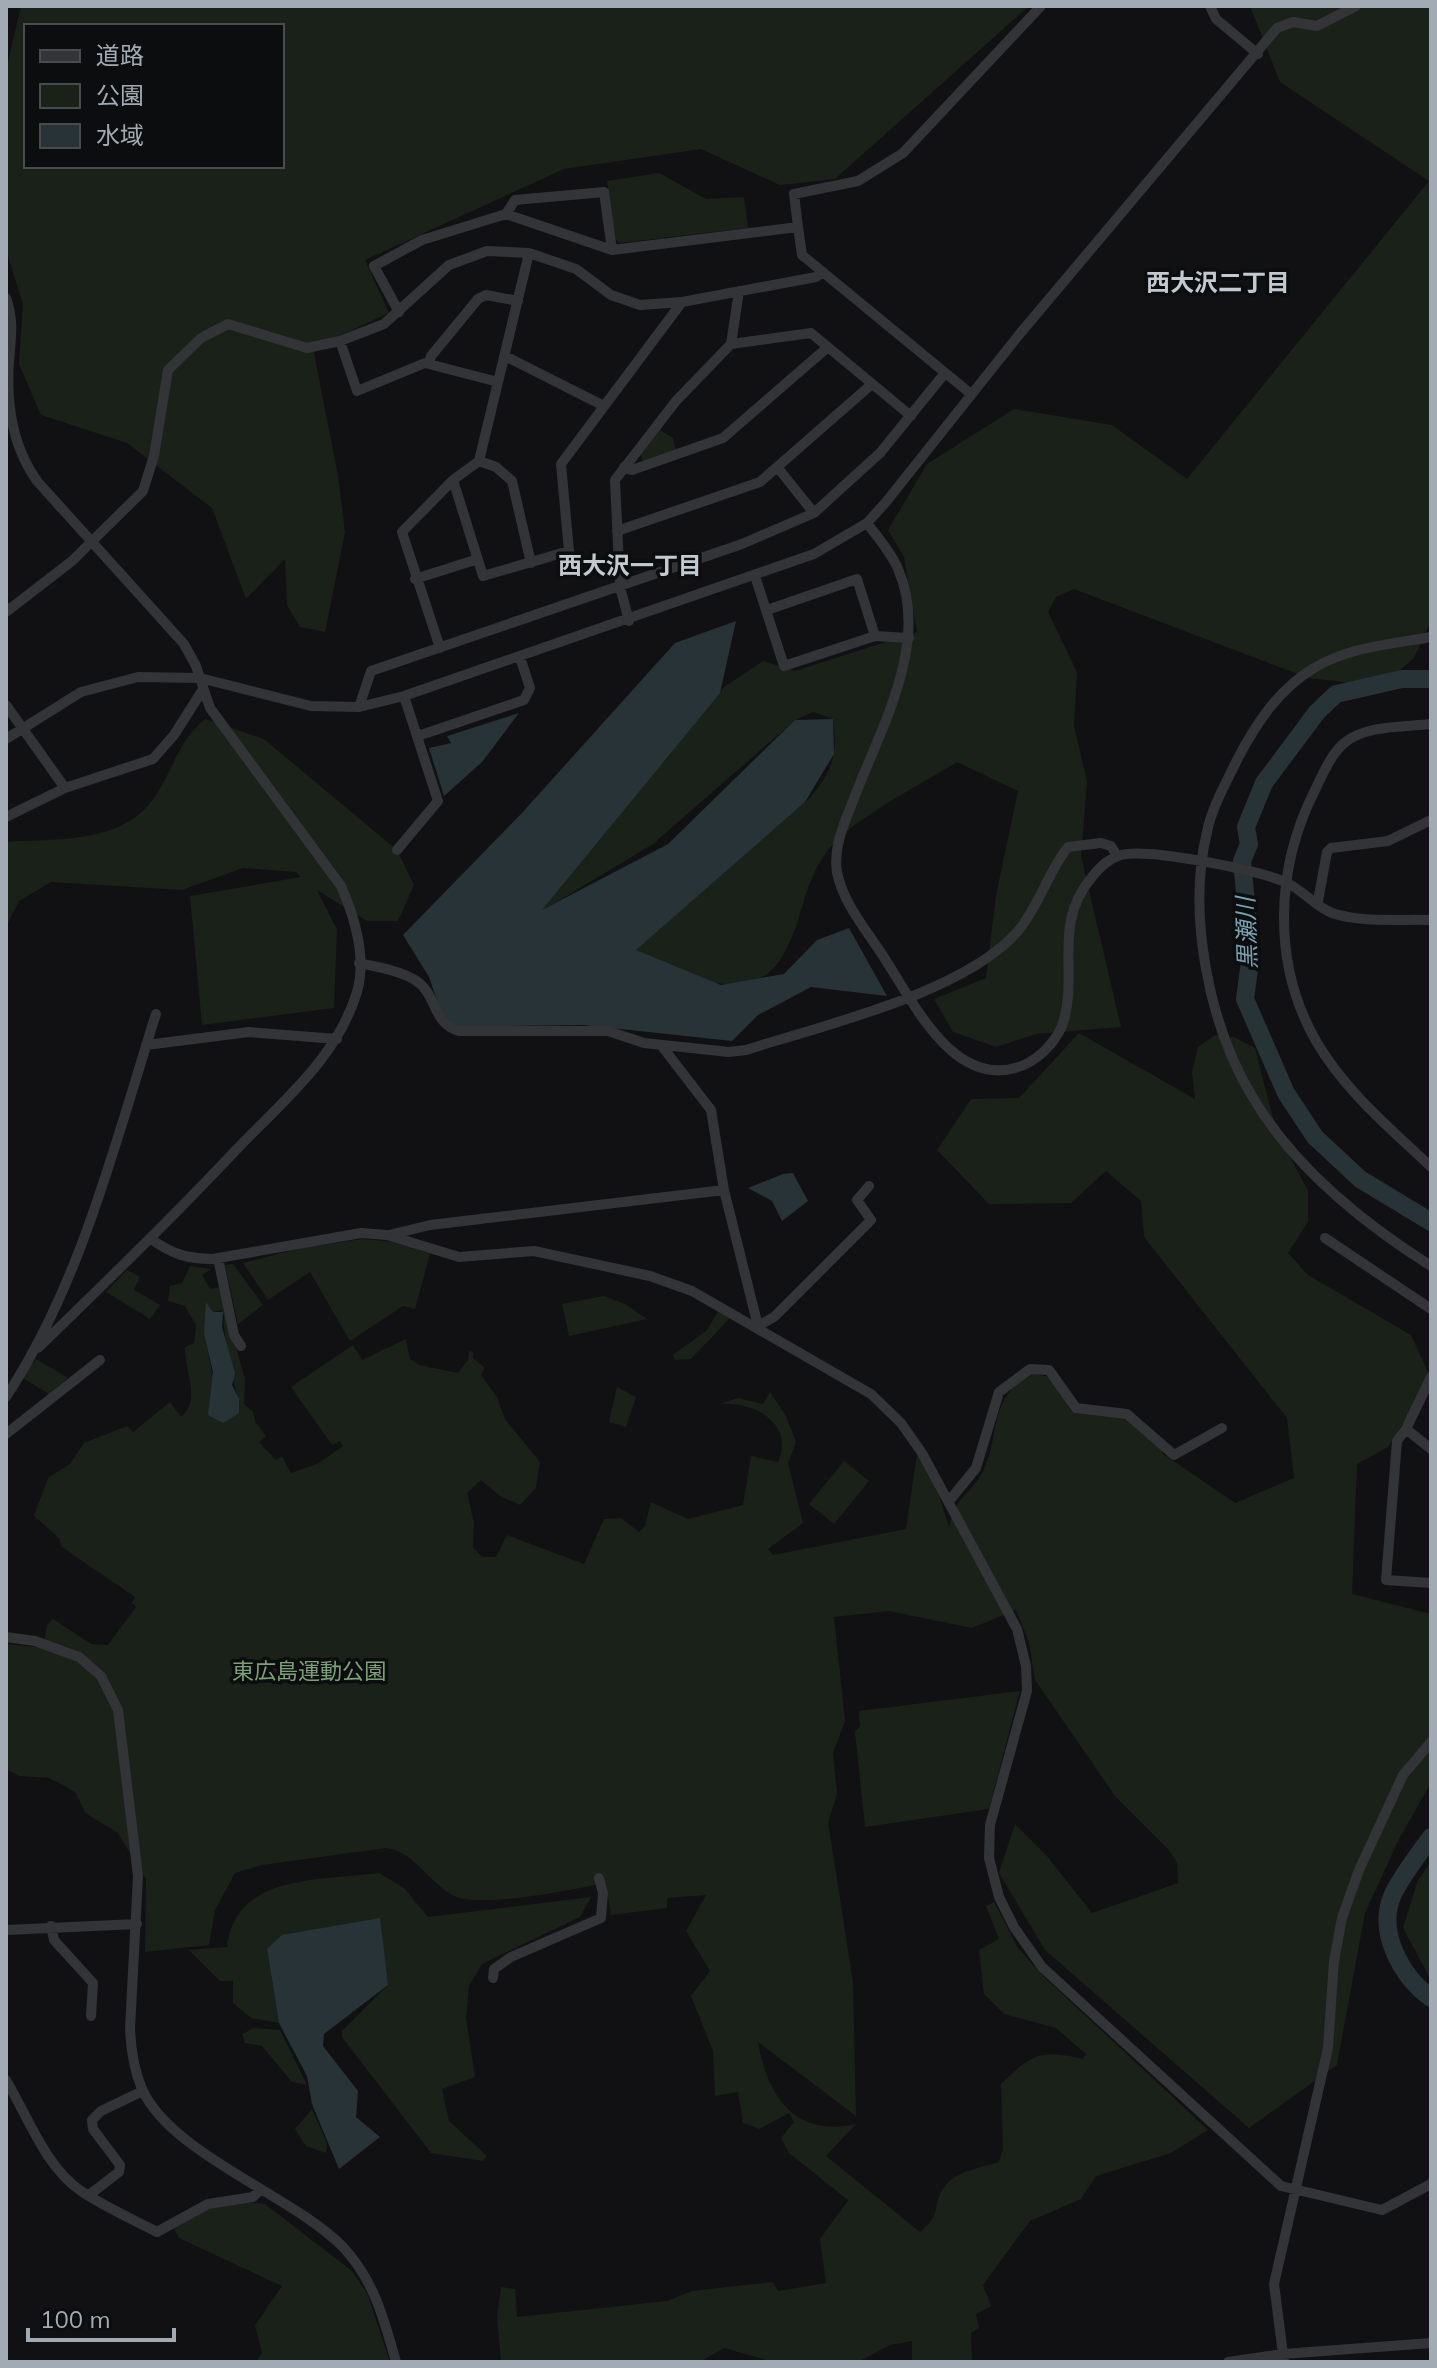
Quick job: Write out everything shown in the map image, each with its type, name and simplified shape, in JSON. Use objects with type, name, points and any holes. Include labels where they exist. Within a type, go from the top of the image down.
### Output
[{"type":"street","points":[[971,394],[802,255],[794,194],[858,181],[903,153],[1041,6]]},
{"type":"street","points":[[1210,6],[1216,19],[1258,54]]},
{"type":"street","points":[[6,739],[81,692],[112,682],[167,675],[200,678],[311,706],[359,707],[404,696],[629,621],[814,554],[867,523],[971,394],[1284,23],[1317,26],[1356,6]]},
{"type":"street","points":[[506,214],[515,200],[604,192],[612,250]]},
{"type":"street","points":[[399,312],[374,266],[422,240],[506,214],[612,250],[798,227]]},
{"type":"street","points":[[6,612],[72,561],[140,495],[154,456],[165,377],[175,360],[201,338],[228,324],[307,348],[340,341],[384,324],[449,265],[487,251],[529,253],[576,269],[611,295],[640,305],[682,302],[816,277],[823,272]]},
{"type":"street","points":[[440,648],[402,532],[453,480],[479,461],[529,253]]},
{"type":"street","points":[[629,621],[620,587],[615,480],[676,401],[731,344],[739,291]]},
{"type":"street","points":[[429,364],[431,356],[478,299],[486,295],[518,301]]},
{"type":"street","points":[[6,298],[12,322],[9,418],[23,461],[184,644],[200,678],[202,691],[224,728],[341,886],[355,917],[359,963],[358,988],[337,1039],[323,1060],[151,1239],[38,1348]]},
{"type":"street","points":[[453,480],[483,576],[569,551],[561,464],[602,405],[682,302]]},
{"type":"street","points":[[731,344],[811,333],[911,416]]},
{"type":"street","points":[[340,341],[357,391],[429,364],[498,382]]},
{"type":"street","points":[[624,467],[632,470],[723,438],[828,347]]},
{"type":"street","points":[[505,356],[602,405]]},
{"type":"street","points":[[359,707],[371,671],[742,544],[814,513],[880,453],[945,373]]},
{"type":"street","points":[[617,531],[760,482],[872,384]]},
{"type":"street","points":[[479,461],[496,467],[512,481],[531,563]]},
{"type":"street","points":[[778,468],[814,513]]},
{"type":"street","points":[[867,523],[899,571],[909,638],[902,671],[836,854],[841,886],[851,907],[946,1048],[967,1062],[1000,1071],[1031,1062],[1050,1045],[1061,1027],[1066,1006],[1067,937],[1074,908],[1092,876],[1117,856],[1136,852],[1204,862],[1286,882],[1318,905],[1338,914],[1431,920]]},
{"type":"street","points":[[415,579],[478,559]]},
{"type":"street","points":[[755,576],[784,666],[875,636],[909,638]]},
{"type":"street","points":[[767,610],[857,579],[875,636]]},
{"type":"street","points":[[1431,637],[1336,657],[1288,686],[1254,729],[1232,770],[1207,829],[1203,948],[1212,1001],[1229,1054],[1252,1098],[1287,1145],[1344,1203],[1393,1242],[1431,1266]]},
{"type":"street","points":[[418,736],[524,700],[530,688],[520,657]]},
{"type":"street","points":[[6,817],[65,788],[153,759],[174,735],[202,691]]},
{"type":"street","points":[[397,850],[438,801],[404,696]]},
{"type":"street","points":[[6,705],[65,788]]},
{"type":"street","points":[[1431,724],[1369,731],[1344,742],[1330,760],[1296,831],[1283,911],[1286,956],[1295,996],[1316,1041],[1342,1079],[1431,1167]]},
{"type":"street","points":[[1318,901],[1327,852],[1331,848],[1388,841],[1431,820]]},
{"type":"street","points":[[359,963],[415,980],[430,995],[437,1017],[446,1027],[459,1031],[608,1031],[661,1045],[729,1052],[746,1050],[909,996],[995,953],[1019,929],[1068,847],[1101,843],[1111,846],[1117,856]]},
{"type":"street","points":[[6,1397],[38,1348],[95,1207],[156,1014]]},
{"type":"street","points":[[146,1045],[249,1032],[337,1039]]},
{"type":"street","points":[[661,1045],[711,1110],[724,1190],[758,1326]]},
{"type":"street","points":[[758,1326],[774,1317],[871,1220],[857,1200],[869,1186]]},
{"type":"street","points":[[387,1235],[430,1225],[724,1190]]},
{"type":"street","points":[[151,1239],[172,1253],[190,1259],[218,1258],[361,1233],[387,1235],[459,1257],[534,1251],[650,1276],[692,1291],[758,1326],[871,1394],[901,1423],[949,1501],[1017,1629],[1026,1666],[1023,1711],[990,1825],[989,1858],[999,1897],[1014,1927],[1042,1967],[1281,2186],[1382,2210],[1431,2184]]},
{"type":"street","points":[[1325,1238],[1431,1309]]},
{"type":"street","points":[[218,1258],[234,1335],[241,1346]]},
{"type":"street","points":[[6,1434],[100,1360]]},
{"type":"street","points":[[949,1501],[976,1468],[999,1392],[1030,1369],[1049,1370],[1076,1408],[1127,1414],[1174,1455],[1222,1428]]},
{"type":"street","points":[[1431,1377],[1397,1441],[1386,1580],[1431,1583]]},
{"type":"street","points":[[1406,1429],[1431,1449]]},
{"type":"street","points":[[6,1637],[35,1641],[79,1657],[101,1676],[110,1690],[121,1723],[138,1876],[131,2052],[143,2091],[174,2129],[315,2224],[357,2264],[381,2307],[396,2362]]},
{"type":"street","points":[[1283,2358],[1274,2284],[1318,2100],[1342,1918],[1359,1870],[1403,1775],[1431,1742]]},
{"type":"street","points":[[493,1978],[494,1969],[511,1957],[601,1918],[603,1893],[599,1878]]},
{"type":"street","points":[[6,1930],[137,1924]]},
{"type":"street","points":[[51,1926],[54,1940],[93,1983],[91,2016]]},
{"type":"street","points":[[6,2080],[45,2149],[67,2178],[89,2195],[157,2232],[208,2204],[253,2197],[261,2189]]},
{"type":"street","points":[[89,2195],[119,2172],[120,2165],[93,2129],[92,2120],[101,2111],[143,2091]]},
{"type":"street","points":[[1228,2362],[1431,2343]]},
{"type":"green space","points":[[21,6],[1029,6],[835,179],[780,185],[701,149],[564,169],[365,260],[389,313],[313,348],[338,476],[345,532],[325,632],[300,627],[287,605],[285,559],[246,599],[212,508],[127,443],[41,415],[19,364],[23,304],[6,250],[6,71]]},
{"type":"green space","points":[[1250,6],[1431,6],[1431,621],[1414,658],[1389,680],[1361,684],[1308,678],[1074,589],[1056,597],[1048,612],[1077,672],[1074,725],[1087,782],[1081,856],[1121,1027],[1036,1034],[996,1047],[953,1032],[934,999],[986,978],[996,895],[1018,791],[957,762],[876,810],[835,842],[809,884],[782,957],[768,973],[751,982],[712,982],[671,968],[635,950],[811,797],[829,770],[834,752],[833,719],[813,712],[795,720],[653,844],[540,912],[724,687],[763,661],[795,671],[917,632],[904,557],[888,530],[927,464],[1014,409],[1112,425],[1187,479],[1429,181],[1280,82]]},
{"type":"green space","points":[[659,173],[706,199],[744,197],[748,228],[619,243],[614,237],[607,181]]},
{"type":"green space","points":[[660,430],[673,438],[676,452],[644,462],[640,455]]},
{"type":"green space","points":[[205,719],[264,739],[397,850],[414,885],[398,921],[367,921],[317,890],[337,930],[334,1008],[202,1025],[190,896],[301,877],[296,872],[243,868],[182,890],[51,882],[19,901],[6,927],[6,842],[91,835],[128,822],[145,809],[158,792],[183,744]]},
{"type":"green space","name":"東広島運動公園","points":[[1079,1033],[1195,1099],[1192,1072],[1198,1047],[1215,1035],[1234,1037],[1255,1048],[1276,1130],[1308,1191],[1308,1222],[1288,1253],[1308,1275],[1411,1335],[1428,1372],[1416,1402],[1388,1447],[1357,1464],[1352,1594],[1431,1614],[1431,1783],[1399,1839],[1365,1913],[1337,2065],[1249,2128],[1045,1950],[999,1873],[1015,1824],[1046,1855],[1092,1913],[1178,1883],[1177,1863],[1169,1850],[1115,1796],[1035,1680],[1029,1642],[1016,1610],[972,1628],[889,1611],[834,1617],[845,1721],[833,1753],[837,1794],[828,1822],[853,1982],[856,2116],[758,2042],[762,2062],[777,2095],[801,2118],[816,2125],[835,2127],[856,2124],[826,2156],[920,2232],[932,2220],[948,2183],[968,2171],[999,2162],[1003,2149],[1001,2084],[1038,2056],[1056,2054],[1083,2059],[1086,2054],[1056,2028],[1004,2014],[984,1994],[979,1950],[999,1939],[986,1906],[994,1902],[1018,1948],[1042,1975],[1208,2130],[1171,2153],[1096,2176],[1081,2199],[1030,2221],[983,2285],[991,2306],[976,2314],[979,2328],[971,2333],[972,2362],[912,2362],[912,2341],[890,2345],[858,2362],[774,2362],[724,2348],[700,2362],[501,2362],[497,2317],[501,2287],[515,2289],[517,2317],[667,2301],[692,2291],[773,2282],[778,2291],[826,2283],[820,2239],[848,2200],[789,2153],[781,2138],[794,2122],[789,2113],[759,2129],[743,2123],[738,2092],[715,2096],[713,2051],[691,1996],[710,1971],[686,1931],[706,1895],[667,1898],[667,1908],[611,1915],[606,1883],[527,1897],[465,1899],[452,1895],[404,1855],[386,1848],[262,1865],[235,1873],[215,1910],[209,1945],[145,1952],[146,1879],[117,1832],[85,1813],[76,1793],[65,1786],[49,1778],[19,1776],[6,1769],[8,1644],[43,1648],[47,1625],[53,1619],[91,1644],[108,1645],[136,1607],[132,1603],[135,1597],[62,1547],[59,1538],[34,1516],[48,1478],[70,1464],[84,1443],[127,1426],[133,1432],[170,1402],[181,1417],[187,1410],[191,1393],[185,1347],[194,1343],[196,1325],[185,1306],[168,1301],[170,1286],[182,1283],[190,1266],[211,1269],[202,1275],[210,1289],[219,1287],[245,1379],[244,1404],[253,1412],[255,1421],[266,1436],[259,1442],[276,1460],[282,1456],[291,1473],[319,1463],[343,1446],[340,1441],[332,1445],[291,1387],[353,1345],[362,1360],[406,1339],[410,1359],[419,1365],[458,1373],[468,1360],[469,1351],[473,1352],[473,1358],[485,1368],[481,1375],[497,1397],[505,1419],[540,1462],[536,1488],[520,1505],[500,1496],[481,1480],[467,1493],[474,1523],[473,1547],[482,1557],[496,1557],[507,1535],[584,1564],[604,1519],[621,1518],[639,1532],[645,1526],[651,1502],[688,1519],[743,1505],[751,1456],[778,1462],[781,1436],[768,1417],[758,1411],[745,1406],[719,1404],[738,1398],[763,1404],[770,1392],[786,1416],[796,1442],[788,1463],[803,1523],[768,1549],[773,1555],[906,1529],[917,1454],[938,1493],[949,1527],[959,1502],[976,1483],[988,1460],[1001,1406],[1019,1383],[1035,1373],[1051,1378],[1071,1411],[1123,1416],[1163,1448],[1162,1453],[1235,1503],[1294,1478],[1287,1418],[1144,1237],[1141,1201],[1106,1171],[1071,1203],[989,1204],[937,1150],[971,1099],[1019,1098]],"holes":[[[209,1306],[213,1312],[221,1310],[224,1316],[228,1358],[239,1399],[223,1423],[204,1334]]]},
{"type":"green space","points":[[362,1239],[393,1242],[430,1254],[415,1309],[403,1306],[350,1341],[310,1272],[268,1300],[243,1263],[301,1248]]},
{"type":"green space","points":[[233,1264],[263,1305],[238,1324],[225,1265]]},
{"type":"green space","points":[[127,1270],[140,1277],[134,1290],[160,1305],[150,1319],[106,1292]]},
{"type":"green space","points":[[604,1296],[625,1304],[647,1319],[569,1336],[562,1304]]},
{"type":"green space","points":[[719,1310],[730,1318],[691,1359],[675,1360],[673,1355],[707,1330]]},
{"type":"green space","points":[[36,1359],[68,1378],[49,1394],[21,1377]]},
{"type":"green space","points":[[617,1387],[636,1397],[626,1427],[609,1422]]},
{"type":"green space","points":[[844,1461],[869,1481],[834,1524],[809,1504]]},
{"type":"green space","points":[[1020,1691],[989,1809],[865,1827],[855,1732],[860,1726],[859,1711]]},
{"type":"green space","points":[[1431,1862],[1431,1980],[1403,1928],[1418,1880]]},
{"type":"green space","points":[[379,1873],[404,1888],[428,1917],[591,1897],[580,1917],[482,1964],[469,1986],[466,2018],[475,2077],[442,2089],[449,2121],[487,2156],[483,2161],[431,2153],[342,2037],[342,2031],[388,1985],[267,1949],[279,2023],[251,2018],[233,2003],[233,1981],[220,1981],[189,1950],[227,1947],[233,1923],[246,1905],[263,1893],[308,1880]]},
{"type":"green space","points":[[254,2028],[280,2030],[307,2085],[292,2082],[262,2046],[245,2043],[242,2034]]},
{"type":"green space","points":[[312,2109],[327,2143],[326,2153],[306,2146],[295,2129]]},
{"type":"green space","points":[[238,2201],[265,2204],[352,2271],[367,2293],[390,2362],[256,2362],[262,2353],[255,2325],[282,2286],[179,2238],[174,2229],[212,2205]]},
{"type":"water","points":[[736,621],[720,693],[542,910],[668,844],[795,720],[833,719],[834,754],[805,802],[636,950],[721,985],[784,974],[817,940],[849,928],[887,996],[811,987],[758,1015],[732,1041],[583,1025],[446,1027],[429,977],[403,935],[521,814],[675,643]]},
{"type":"water","points":[[519,713],[482,762],[444,796],[429,748],[451,743],[447,736]]},
{"type":"water","points":[[793,1173],[808,1201],[782,1221],[772,1201],[748,1188]]},
{"type":"water","points":[[206,1302],[213,1312],[223,1312],[222,1327],[235,1373],[232,1385],[239,1399],[239,1413],[223,1423],[208,1415],[213,1372],[204,1334]]},
{"type":"water","points":[[380,1918],[388,1985],[324,2034],[323,2046],[358,2091],[356,2117],[380,2137],[339,2169],[312,2104],[307,2076],[279,2023],[267,1949],[282,1935]]},
{"type":"waterway","name":"黒瀬川","points":[[1431,679],[1402,679],[1336,694],[1317,712],[1264,783],[1246,827],[1249,844],[1242,861],[1251,954],[1245,999],[1286,1093],[1315,1137],[1360,1179],[1431,1222]]},
{"type":"waterway","name":"黒瀬川","points":[[1431,1837],[1393,1894],[1388,1923],[1390,1938],[1402,1966],[1431,1998]]},
{"type":"district","name":"西大沢二丁目","points":[[1218,282]]},
{"type":"district","name":"西大沢一丁目","points":[[630,565]]}]
